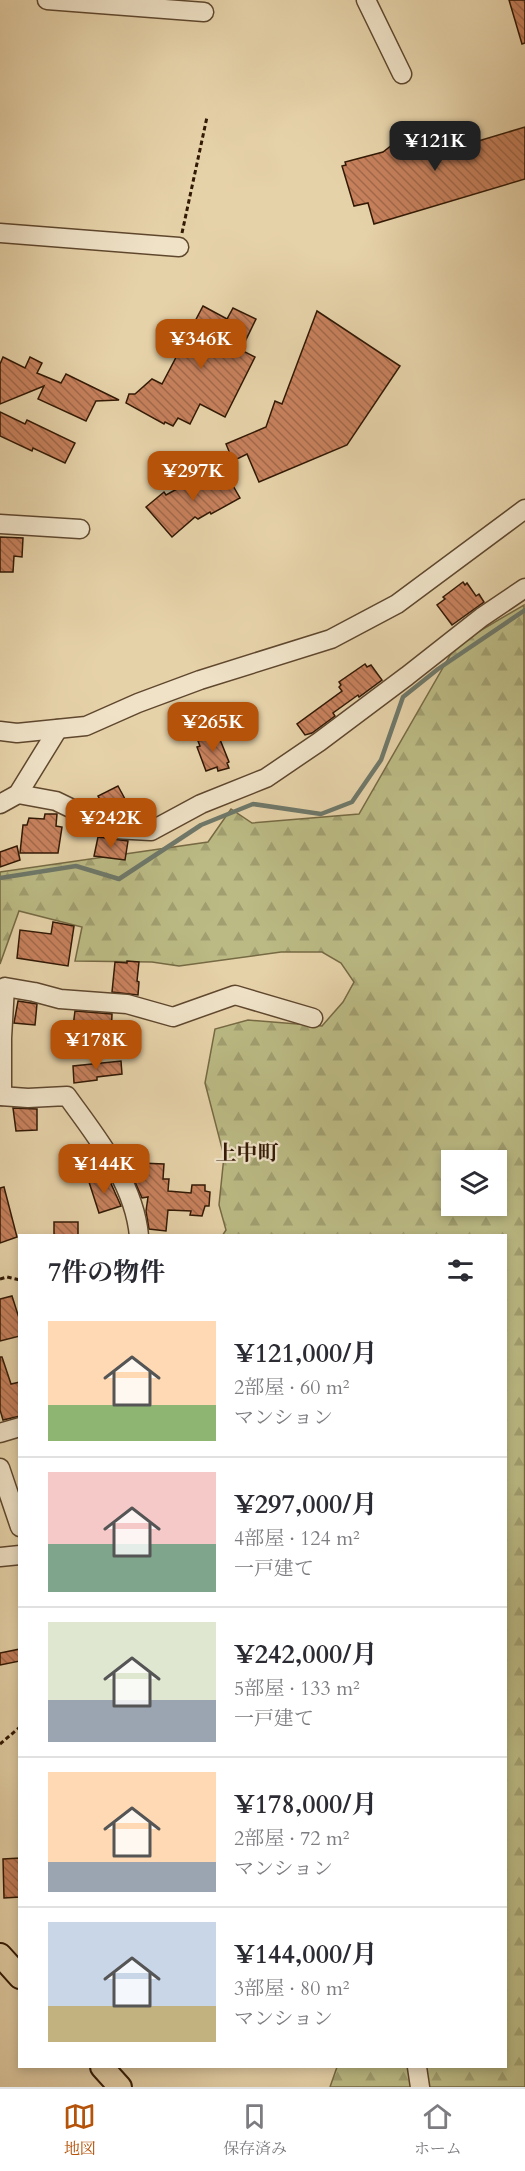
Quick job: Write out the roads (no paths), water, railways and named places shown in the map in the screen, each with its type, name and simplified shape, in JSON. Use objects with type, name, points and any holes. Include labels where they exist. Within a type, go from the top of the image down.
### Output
[{"type":"main road","points":[[0,1955],[18,1975]]},
{"type":"street","points":[[47,0],[204,12]]},
{"type":"street","points":[[366,0],[402,74]]},
{"type":"street","points":[[0,233],[179,247]]},
{"type":"street","points":[[0,731],[17,733],[86,726],[138,703],[200,680],[331,639],[397,604],[525,509]]},
{"type":"street","points":[[0,525],[80,529]]},
{"type":"street","points":[[18,794],[56,801],[114,829],[151,831],[161,828],[201,804],[266,778],[319,742],[482,617],[525,588]]},
{"type":"street","points":[[0,804],[18,794],[58,729]]},
{"type":"street","points":[[139,1234],[138,1221],[118,1169],[67,1096],[28,1098],[1,1096],[5,987],[60,999],[127,1004],[173,1017],[235,995],[313,1018]]},
{"type":"street","points":[[0,1433],[18,1428]]},
{"type":"street","points":[[0,1468],[18,1521]]},
{"type":"street","points":[[0,1557],[18,1556]]},
{"type":"street","points":[[417,2068],[420,2087]]},
{"type":"waterway","points":[[0,878],[76,866],[119,879],[201,825],[253,804],[321,814],[352,802],[381,760],[403,697],[438,669],[525,610]]},
{"type":"district","name":"上中町","points":[[247,1153]]}]
